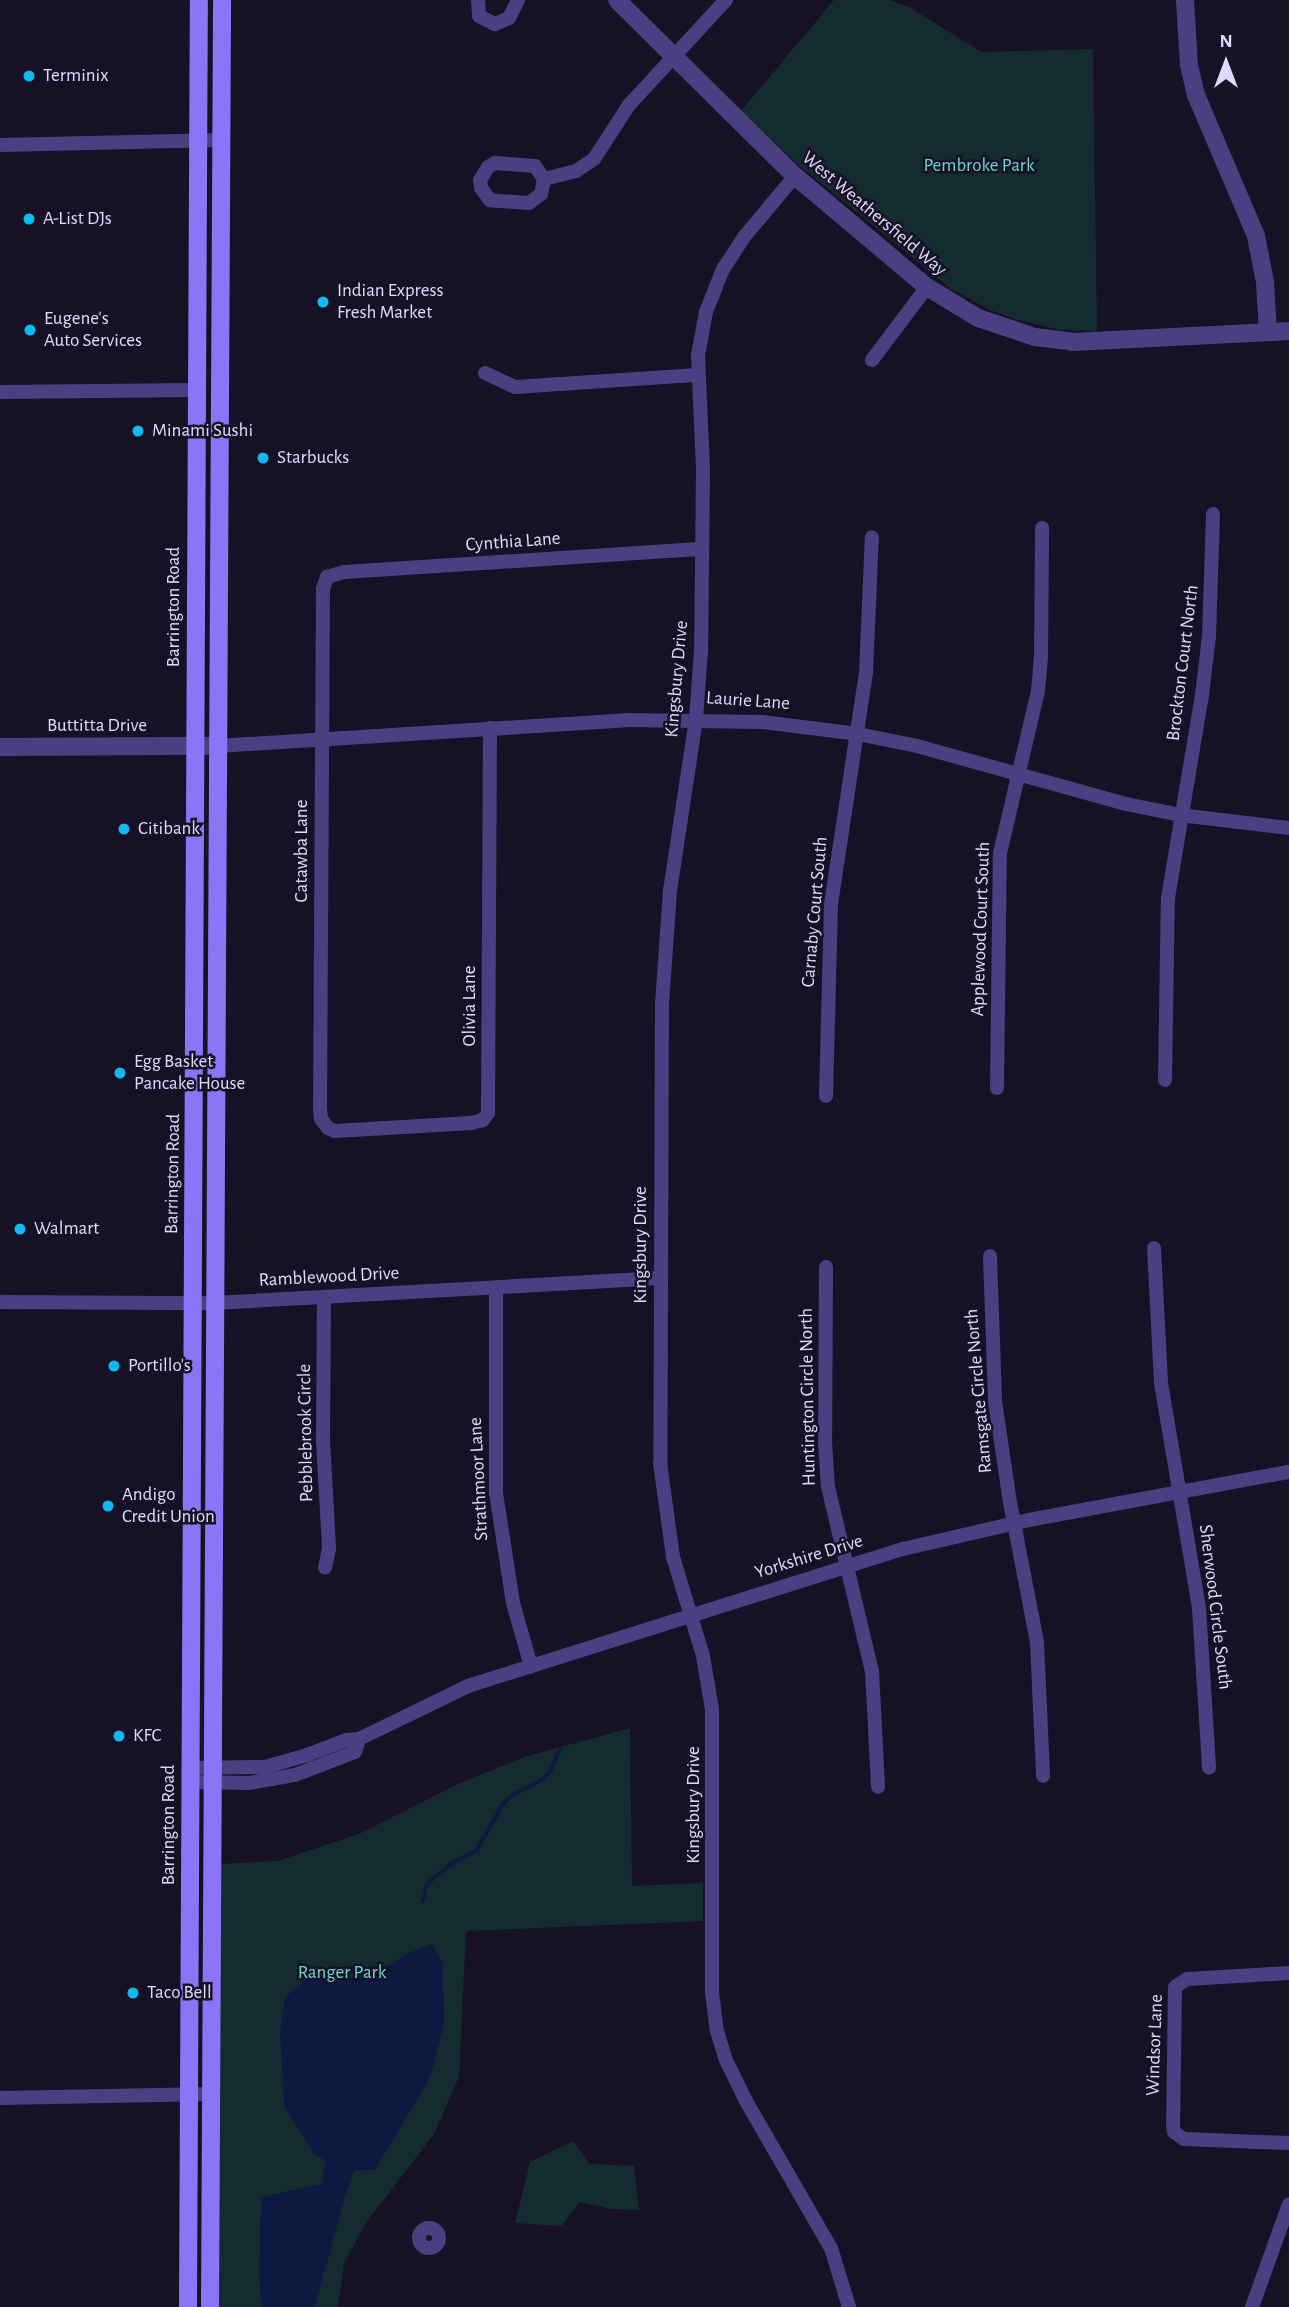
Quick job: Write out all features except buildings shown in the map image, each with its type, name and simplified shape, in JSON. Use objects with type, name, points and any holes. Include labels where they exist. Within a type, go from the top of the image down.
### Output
[{"type":"main road","name":"Barrington Road","points":[[188,2307],[199,0]]},
{"type":"main road","points":[[210,2307],[222,0]]},
{"type":"street","points":[[478,0],[479,16],[495,24],[509,18],[518,0]]},
{"type":"street","name":"West Weathersfield Way","points":[[617,0],[795,176],[927,287],[978,318],[1016,332],[1054,340],[1104,341],[1289,331]]},
{"type":"street","points":[[544,179],[576,172],[594,159],[629,105],[726,0]]},
{"type":"street","points":[[1185,0],[1189,65],[1196,96],[1256,236],[1265,282],[1268,332]]},
{"type":"street","points":[[0,145],[221,140]]},
{"type":"street","name":"Kingsbury Drive","points":[[795,176],[744,237],[723,269],[710,299],[702,328],[698,375],[701,641],[696,719],[676,845],[664,959],[660,1278],[661,1484],[673,1557],[705,1666],[712,1709],[712,1992],[717,2031],[726,2060],[746,2101],[831,2248],[849,2307]]},
{"type":"street","points":[[872,360],[927,287]]},
{"type":"street","points":[[485,373],[515,387],[698,375]]},
{"type":"street","points":[[0,392],[197,390]]},
{"type":"street","name":"Brockton Court North","points":[[1165,1080],[1167,916],[1180,815],[1206,659],[1213,514]]},
{"type":"street","name":"Applewood Court South","points":[[997,1088],[999,870],[1006,816],[1034,711],[1040,673],[1042,528]]},
{"type":"street","name":"Carnaby Court South","points":[[826,1096],[831,904],[858,734],[869,640],[872,537]]},
{"type":"street","name":"Cynthia Lane","points":[[327,577],[344,572],[702,549]]},
{"type":"street","name":"Catawba Lane","points":[[324,1125],[320,1108],[322,739],[323,589],[327,577]]},
{"type":"street","name":"Laurie Lane","points":[[194,747],[696,719],[786,724],[858,734],[952,754],[1126,804],[1180,815],[1289,828]]},
{"type":"street","name":"Olivia Lane","points":[[324,1125],[335,1131],[471,1123],[483,1120],[488,1113],[490,729]]},
{"type":"street","name":"Buttitta Drive","points":[[0,747],[194,747]]},
{"type":"street","name":"Sherwood Circle South","points":[[1154,1248],[1161,1384],[1201,1623],[1209,1768]]},
{"type":"street","name":"Ramsgate Circle North","points":[[990,1256],[995,1401],[1014,1523],[1037,1642],[1043,1776]]},
{"type":"street","name":"Huntington Circle North","points":[[825,1267],[825,1458],[830,1501],[872,1671],[878,1787]]},
{"type":"street","name":"Ramblewood Drive","points":[[0,1303],[215,1303],[660,1278]]},
{"type":"street","name":"Strathmoor Lane","points":[[496,1288],[496,1493],[510,1592],[531,1666]]},
{"type":"street","name":"Pebblebrook Circle","points":[[324,1297],[323,1440],[329,1549],[325,1568]]},
{"type":"street","name":"Yorkshire Drive","points":[[190,1775],[249,1783],[295,1775],[355,1752],[359,1739],[448,1694],[690,1614],[940,1539],[1289,1472]]},
{"type":"street","name":"Windsor Lane","points":[[1289,1973],[1187,1979],[1175,1987],[1173,2123],[1177,2134],[1184,2139],[1274,2140],[1289,2143]]},
{"type":"street","points":[[0,2098],[211,2094]]},
{"type":"street","points":[[1252,2307],[1289,2204]]},
{"type":"green space","name":"Pembroke Park","points":[[834,0],[890,0],[911,8],[981,52],[1093,49],[1097,331],[1061,330],[1014,319],[990,310],[951,289],[800,166],[741,111]]},
{"type":"green space","name":"Ranger Park","points":[[630,1728],[632,1886],[703,1883],[703,1921],[466,1931],[459,2077],[434,2134],[366,2223],[344,2263],[338,2307],[218,2307],[220,1864],[278,1861],[359,1834],[460,1783],[524,1757]]},
{"type":"green space","points":[[573,2141],[590,2164],[634,2166],[639,2210],[611,2209],[580,2202],[561,2226],[515,2223],[530,2162]]},
{"type":"water","points":[[432,1944],[443,1964],[444,2023],[430,2078],[375,2170],[355,2170],[344,2200],[315,2307],[262,2307],[259,2278],[261,2197],[321,2184],[326,2161],[315,2155],[284,2106],[280,2032],[285,1997],[308,1978],[372,1977],[406,1954]]},
{"type":"waterway","points":[[423,1901],[427,1884],[451,1864],[477,1850],[503,1804],[514,1794],[543,1779],[550,1772],[560,1750]]},
{"type":"place","name":"Terminix","points":[[29,76]]},
{"type":"place","name":"A-List DJs","points":[[29,219]]},
{"type":"place","name":"Indian Express Fresh Market","points":[[323,302]]},
{"type":"place","name":"Eugene's Auto Services","points":[[30,330]]},
{"type":"place","name":"Minami Sushi","points":[[138,431]]},
{"type":"place","name":"Starbucks","points":[[263,458]]},
{"type":"place","name":"Citibank","points":[[124,829]]},
{"type":"place","name":"Egg Basket Pancake House","points":[[120,1073]]},
{"type":"place","name":"Walmart","points":[[20,1229]]},
{"type":"place","name":"Portillo's","points":[[114,1366]]},
{"type":"place","name":"Andigo Credit Union","points":[[108,1506]]},
{"type":"place","name":"KFC","points":[[119,1736]]},
{"type":"place","name":"Taco Bell","points":[[133,1993]]}]
